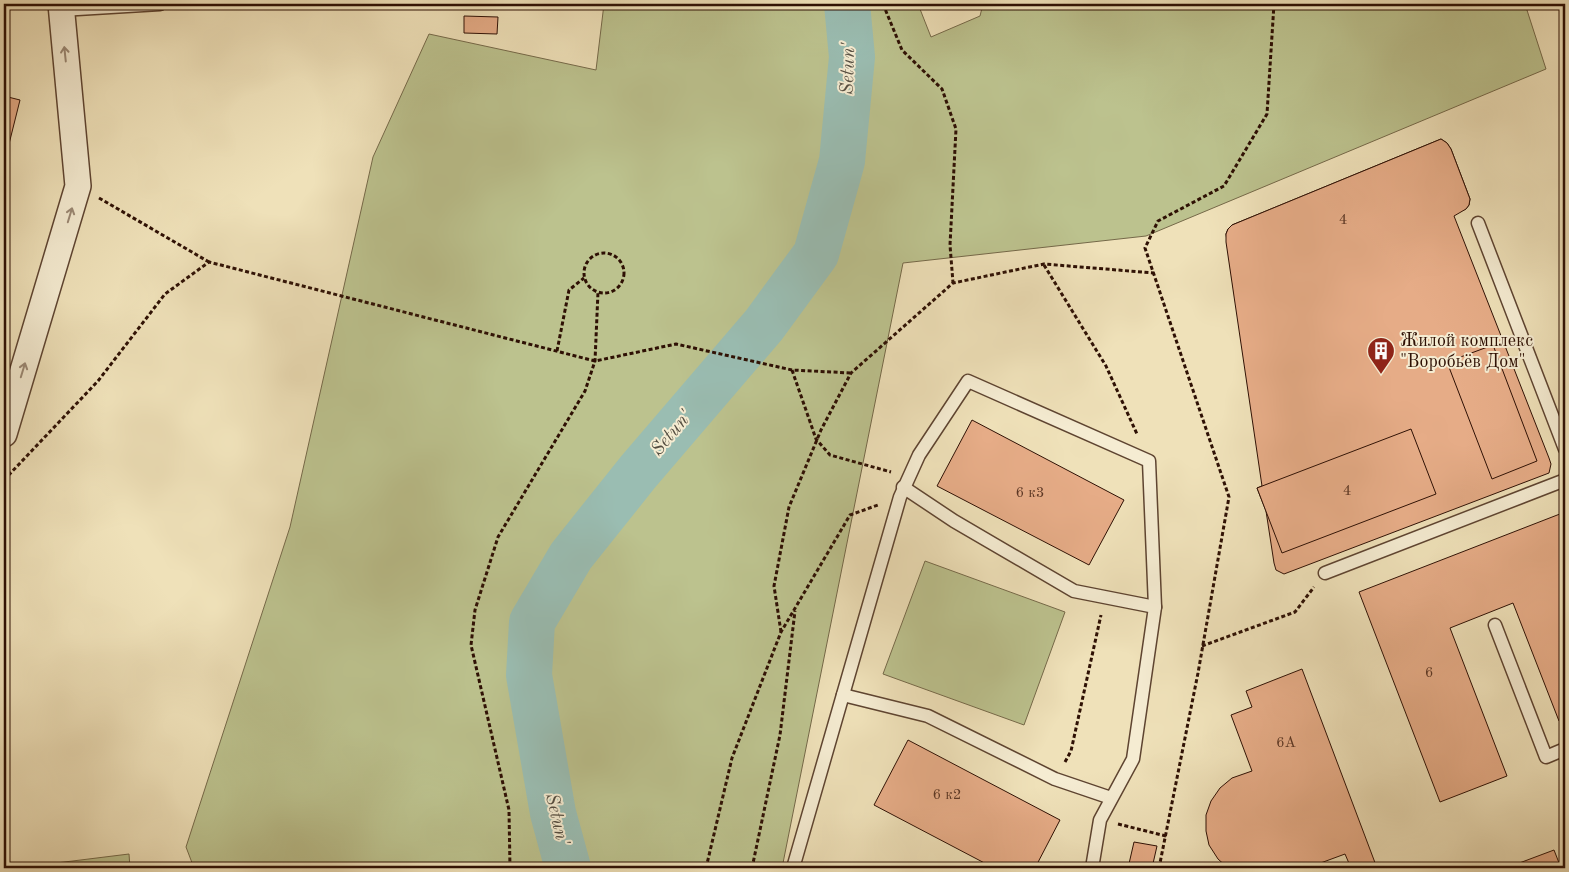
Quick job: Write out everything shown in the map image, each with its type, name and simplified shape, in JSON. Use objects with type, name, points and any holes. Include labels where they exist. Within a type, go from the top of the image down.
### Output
[{"type":"street","points":[[4,434],[78,186],[61,7]]},
{"type":"lane","points":[[61,7],[160,4]]},
{"type":"lane","points":[[1478,223],[1565,448]]},
{"type":"lane","points":[[793,868],[904,487],[919,455],[968,382],[1149,461],[1155,607],[1133,759],[1100,820],[1092,868]]},
{"type":"lane","points":[[1325,573],[1565,480]]},
{"type":"lane","points":[[904,487],[954,521],[1074,591],[1155,607]]},
{"type":"lane","points":[[1495,625],[1546,757],[1565,749]]},
{"type":"lane","points":[[843,695],[928,716],[1055,779],[1112,798]]},
{"type":"path","points":[[883,4],[902,50],[942,89],[956,129],[950,245],[953,282]]},
{"type":"path","points":[[1159,868],[1198,673],[1229,497],[1146,248],[1158,221],[1224,186],[1267,114],[1274,4]]},
{"type":"path","points":[[78,186],[209,262],[595,361],[676,344],[792,370],[851,373]]},
{"type":"path","points":[[605,252],[617,257],[623,268],[622,281],[612,291],[598,292],[592,290],[587,285],[584,278],[584,265],[593,256],[605,252]]},
{"type":"path","points":[[4,480],[98,381],[165,294],[209,262]]},
{"type":"path","points":[[1044,264],[1106,366],[1149,461]]},
{"type":"path","points":[[781,632],[774,586],[789,507],[821,430],[851,373],[953,282],[1044,264],[1154,273]]},
{"type":"path","points":[[558,351],[569,290],[584,278]]},
{"type":"path","points":[[510,868],[509,810],[471,645],[475,610],[498,537],[585,391],[595,361],[598,292]]},
{"type":"path","points":[[792,370],[818,441],[830,454],[904,487]]},
{"type":"path","points":[[706,868],[732,758],[781,632],[850,515],[904,487]]},
{"type":"path","points":[[1202,646],[1295,612],[1325,573]]},
{"type":"path","points":[[1055,779],[1071,750],[1105,598]]},
{"type":"path","points":[[752,868],[780,735],[796,608]]},
{"type":"path","points":[[1100,820],[1166,836]]},
{"type":"green space","points":[[604,4],[918,4],[931,37],[980,16],[983,4],[1525,4],[1546,69],[1146,236],[903,263],[782,868],[194,868],[186,847],[290,527],[373,157],[429,34],[596,70]]},
{"type":"green space","points":[[925,561],[1065,612],[1024,725],[883,674]]},
{"type":"green space","points":[[129,854],[130,868],[16,868]]},
{"type":"building","points":[[464,16],[498,17],[497,34],[464,33]]},
{"type":"building","points":[[4,96],[20,100],[4,164]]},
{"type":"building","points":[[1441,139],[1451,149],[1470,199],[1466,209],[1244,299],[1239,299],[1236,296],[1226,234],[1232,225]]},
{"type":"building","name":"Жилой комплекс \"Воробьёв Дом\"","points":[[1441,139],[1451,149],[1470,199],[1466,209],[1454,216],[1549,458],[1551,464],[1549,473],[1284,574],[1276,570],[1266,511],[1257,488],[1262,486],[1226,234],[1232,225]]},
{"type":"building","points":[[1493,345],[1537,461],[1492,479],[1447,362]]},
{"type":"building","points":[[972,420],[1124,500],[1089,565],[937,486]]},
{"type":"building","points":[[1411,429],[1436,494],[1282,553],[1257,488]]},
{"type":"building","points":[[1565,512],[1565,718],[1559,721],[1513,603],[1450,628],[1507,776],[1440,802],[1359,592]]},
{"type":"building","points":[[1302,669],[1377,868],[1351,868],[1345,854],[1307,868],[1228,868],[1218,859],[1209,845],[1206,831],[1206,815],[1211,801],[1220,788],[1232,778],[1252,771],[1231,715],[1252,707],[1246,691]]},
{"type":"building","points":[[908,740],[1060,820],[1035,868],[994,868],[874,805]]},
{"type":"building","points":[[4,772],[8,812],[4,813]]},
{"type":"building","points":[[1134,842],[1157,846],[1152,868],[1128,868]]},
{"type":"building","points":[[1554,850],[1561,868],[1506,868]]},
{"type":"waterway","name":"Setun'","points":[[568,868],[553,813],[529,675],[532,622],[571,556],[638,472],[764,325],[816,254],[842,161],[852,57],[847,4]]},
{"type":"place","name":"Жилой комплекс \"Воробьёв Дом\"","points":[[1381,375]]}]
